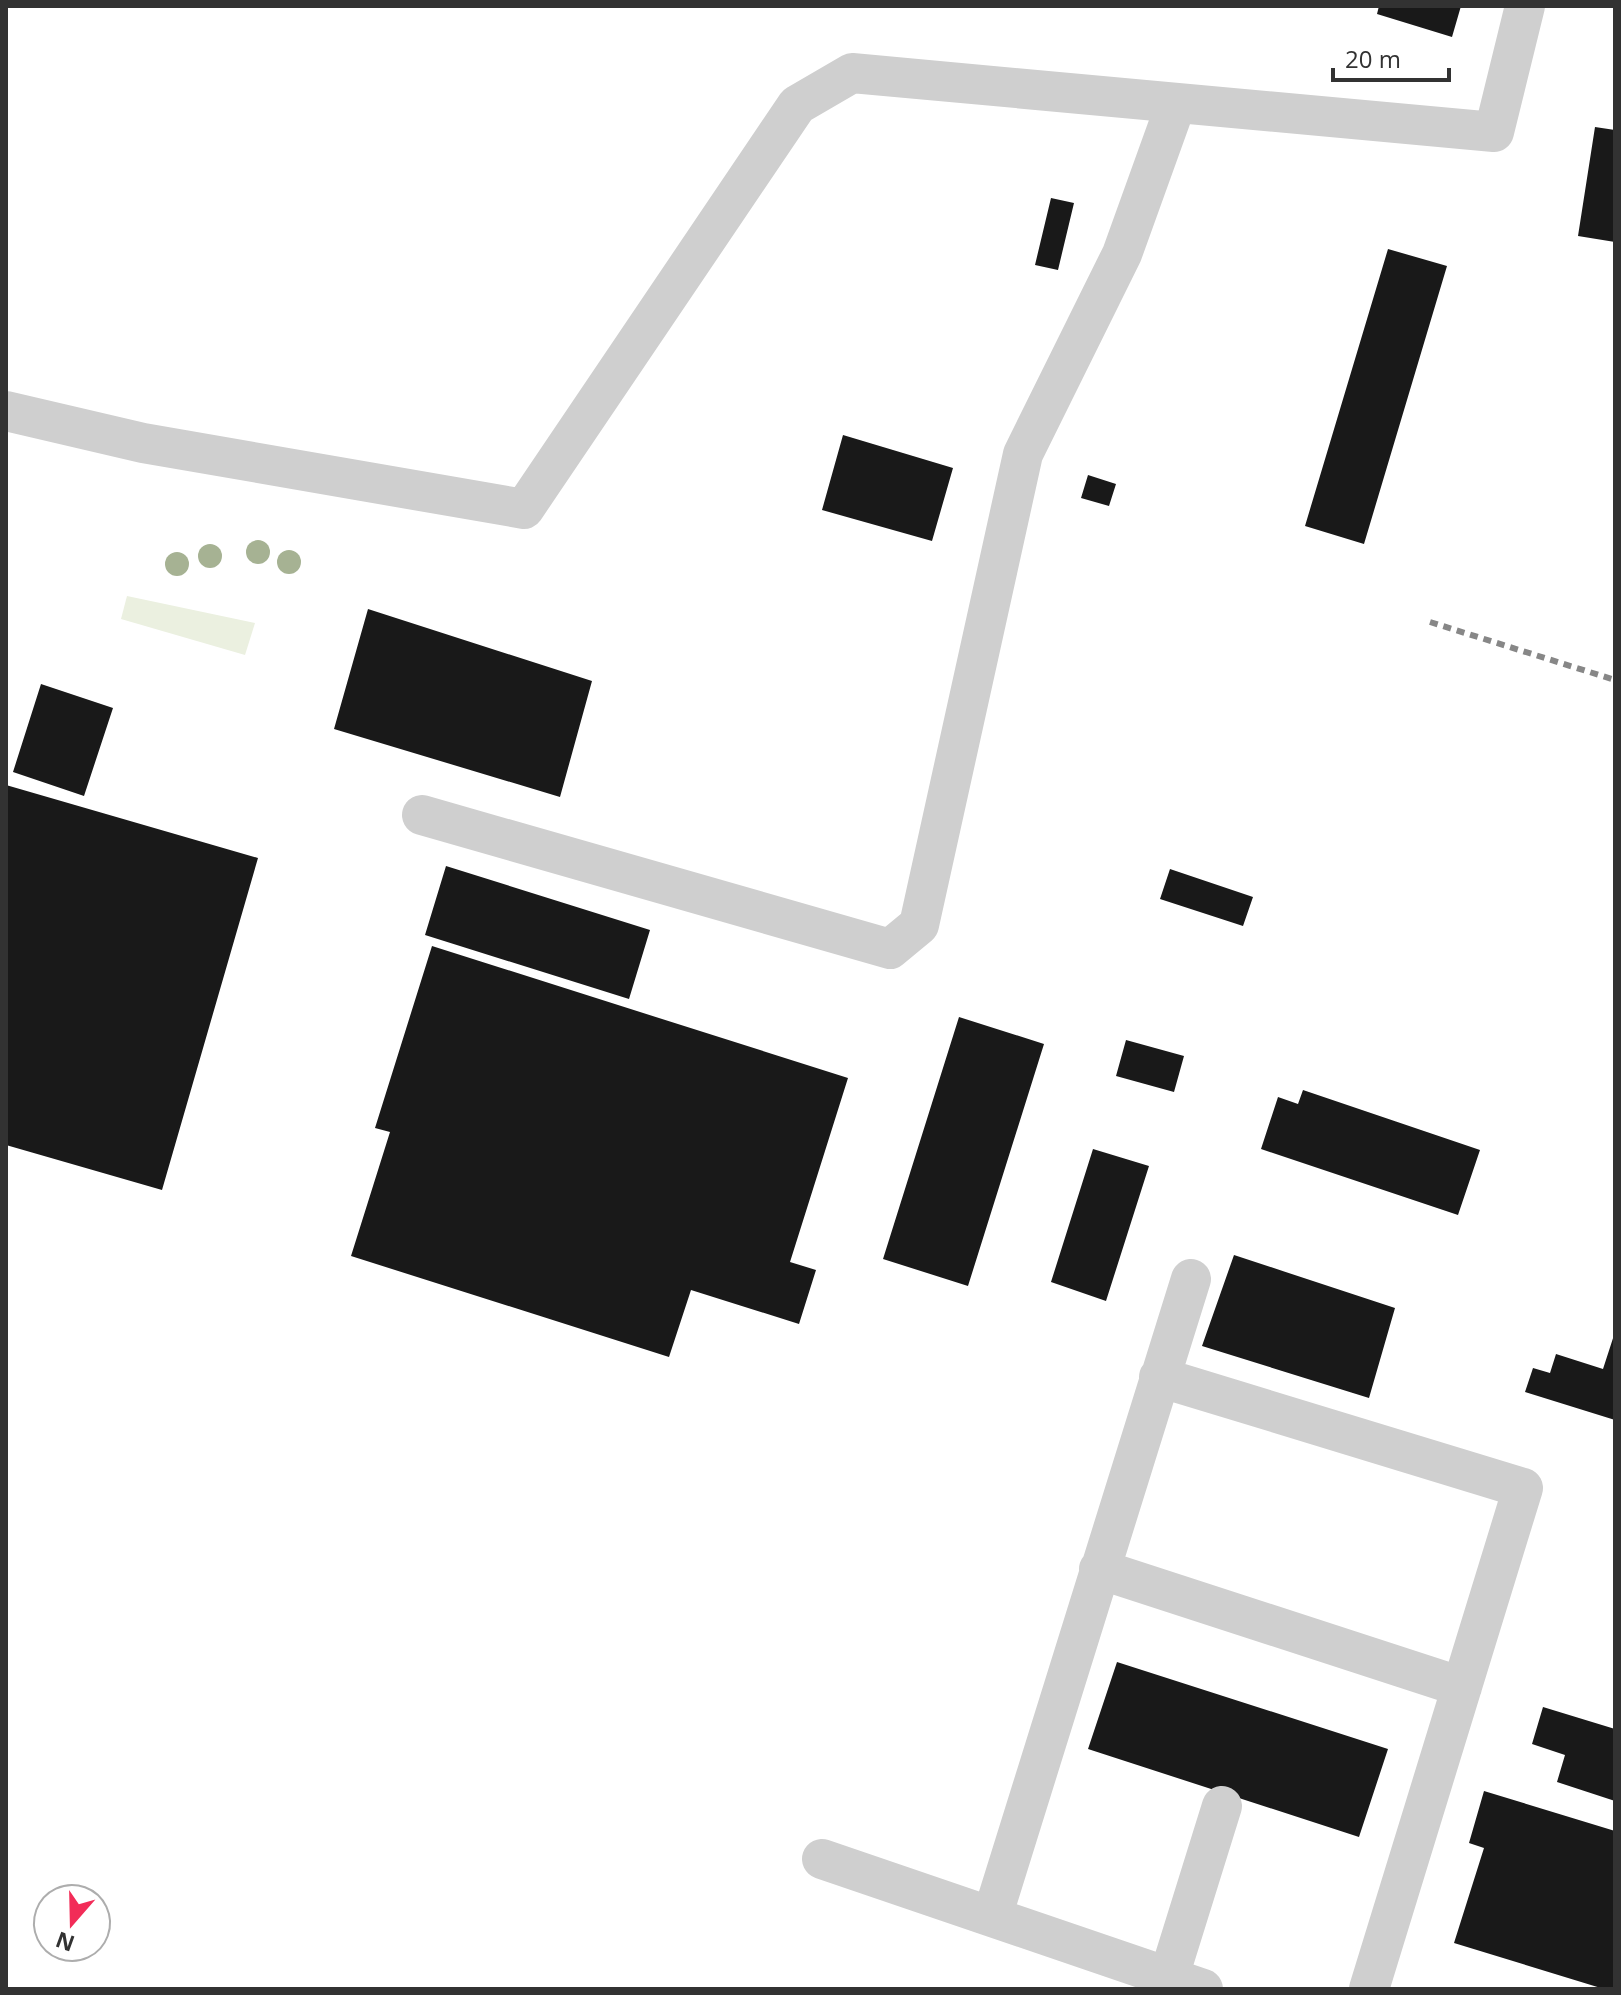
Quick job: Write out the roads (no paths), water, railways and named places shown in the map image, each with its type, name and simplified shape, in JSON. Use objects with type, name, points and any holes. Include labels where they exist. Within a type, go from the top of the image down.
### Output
[{"type":"lane","points":[[6,411],[143,443],[524,509],[797,105],[852,73],[1494,132],[1525,6]]},
{"type":"lane","points":[[422,815],[890,949],[919,925],[1023,454],[1122,254],[1176,104]]},
{"type":"lane","points":[[992,1917],[1191,1279]]},
{"type":"lane","points":[[1159,1377],[1523,1488],[1369,1989]]},
{"type":"lane","points":[[1099,1569],[1462,1687]]},
{"type":"lane","points":[[822,1859],[1179,1985],[1222,1806]]},
{"type":"railway","points":[[1430,622],[1615,680]]}]
